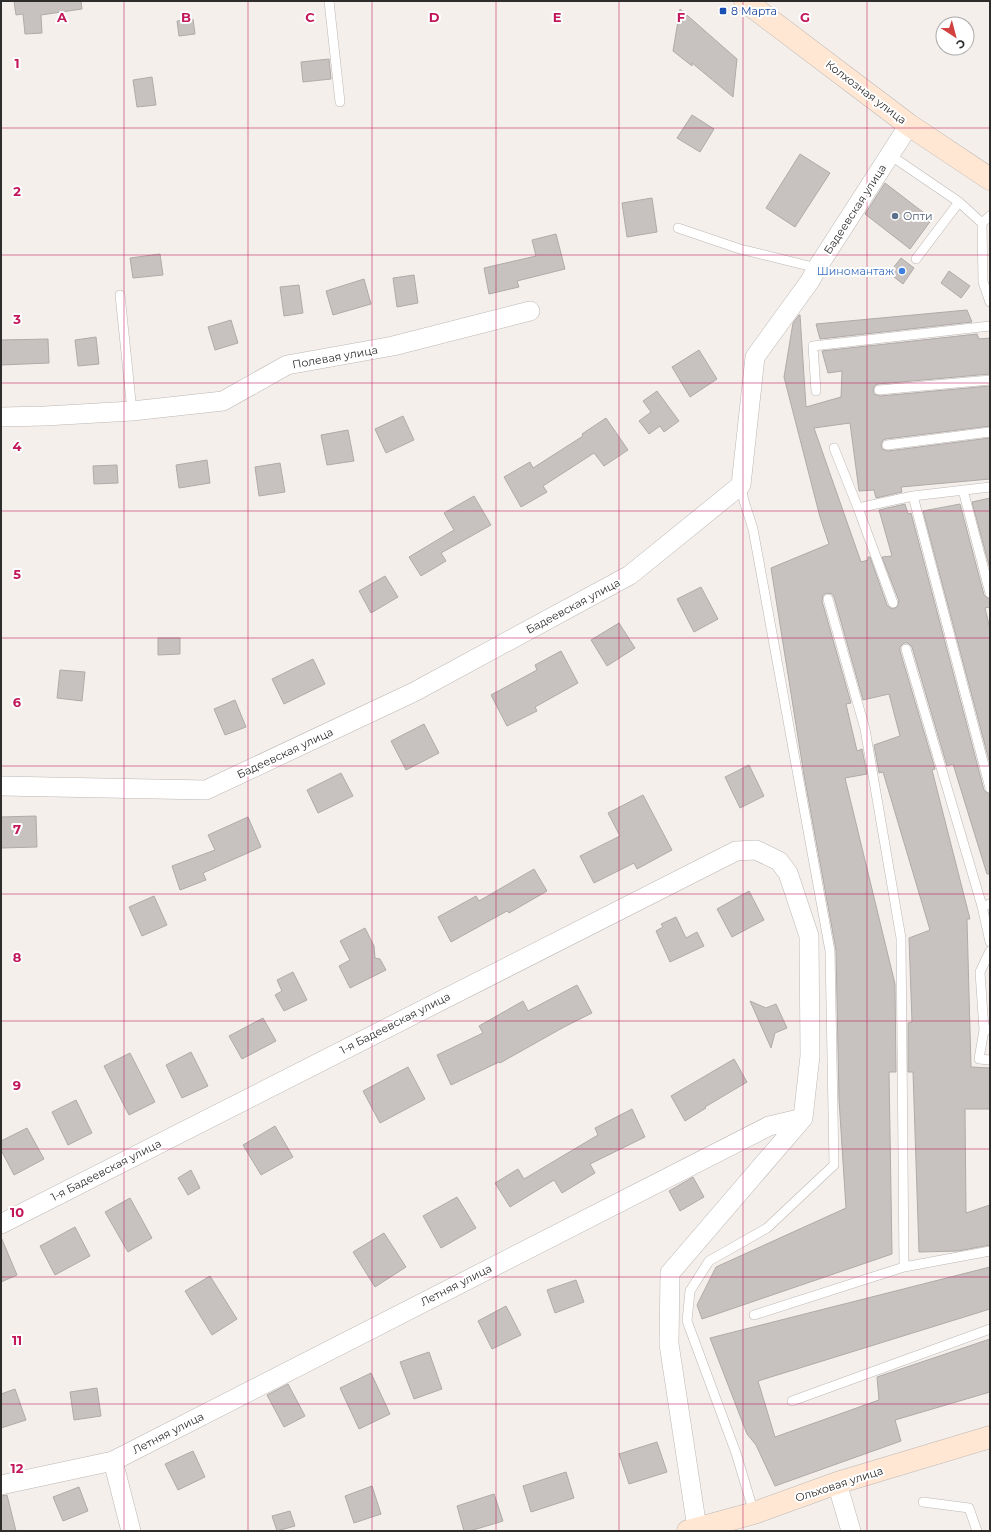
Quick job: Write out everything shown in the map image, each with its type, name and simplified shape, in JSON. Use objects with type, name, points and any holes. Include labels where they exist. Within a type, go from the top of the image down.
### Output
[{"type":"main road","name":"Колхозная улица","points":[[745,1],[909,125],[990,179]]},
{"type":"main road","name":"Ольховая улица","points":[[693,1530],[754,1513],[837,1483],[990,1437]]},
{"type":"street","name":"Бадеевская улица","points":[[1,786],[206,790],[414,692],[630,575],[741,485],[755,357],[810,281],[909,125]]},
{"type":"street","name":"Полевая улица","points":[[1,417],[132,411],[222,401],[287,365],[393,346],[530,311]]},
{"type":"street","name":"1-я Бадеевская улица","points":[[1,1224],[736,851],[756,850],[779,861],[788,873],[809,936],[810,1056],[803,1118]]},
{"type":"street","name":"Летняя улица","points":[[1,1485],[112,1461],[769,1126],[803,1118]]},
{"type":"street","points":[[693,1530],[669,1344],[670,1273],[803,1118]]},
{"type":"street","points":[[112,1461],[132,1531]]},
{"type":"street","points":[[837,1483],[851,1531]]},
{"type":"lane","points":[[329,1],[340,102]]},
{"type":"lane","points":[[890,155],[959,202],[982,223],[983,282],[990,302]]},
{"type":"lane","points":[[916,259],[959,202]]},
{"type":"lane","points":[[982,223],[990,216]]},
{"type":"lane","points":[[678,228],[740,249],[817,268]]},
{"type":"lane","points":[[120,295],[132,411]]},
{"type":"lane","points":[[816,391],[813,346],[990,326]]},
{"type":"lane","points":[[879,390],[990,380]]},
{"type":"lane","points":[[887,445],[990,432]]},
{"type":"lane","points":[[834,448],[893,602]]},
{"type":"lane","points":[[741,485],[754,537],[830,951],[834,1165],[767,1228],[709,1261],[690,1291],[687,1321],[736,1452],[754,1513]]},
{"type":"lane","points":[[858,508],[913,496],[990,487]]},
{"type":"lane","points":[[963,490],[990,593]]},
{"type":"lane","points":[[913,496],[990,788]]},
{"type":"lane","points":[[828,599],[865,728],[901,938],[904,1267]]},
{"type":"lane","points":[[906,649],[986,905],[990,942]]},
{"type":"lane","points":[[990,951],[980,972],[987,1030],[979,1059],[990,1060]]},
{"type":"lane","points":[[754,1315],[904,1267],[990,1251]]},
{"type":"lane","points":[[792,1401],[990,1329]]},
{"type":"lane","points":[[923,1502],[969,1508],[977,1531]]},
{"type":"building","points":[[14,1],[81,1],[82,9],[41,15],[42,33],[25,34],[23,14],[16,15]]},
{"type":"building","points":[[680,9],[737,59],[733,97],[692,63],[692,66],[673,51]]},
{"type":"building","points":[[193,19],[195,34],[179,36],[177,21]]},
{"type":"building","points":[[329,59],[331,79],[303,82],[301,62]]},
{"type":"building","points":[[152,77],[156,105],[137,107],[133,80]]},
{"type":"building","points":[[692,115],[714,129],[700,152],[677,138]]},
{"type":"building","points":[[800,154],[830,173],[795,227],[766,208]]},
{"type":"building","points":[[885,183],[932,219],[910,249],[865,214]]},
{"type":"building","points":[[652,198],[657,232],[627,237],[622,203]]},
{"type":"building","points":[[556,234],[565,269],[517,281],[519,287],[489,294],[484,268],[536,256],[532,240]]},
{"type":"building","points":[[160,254],[163,275],[133,278],[130,258]]},
{"type":"building","name":"Шиномантаж","points":[[901,258],[914,268],[903,284],[889,273]]},
{"type":"building","points":[[949,271],[970,286],[961,298],[941,283]]},
{"type":"building","points":[[414,275],[418,303],[397,307],[393,278]]},
{"type":"building","points":[[364,279],[371,304],[333,315],[326,291]]},
{"type":"building","points":[[299,285],[303,313],[284,316],[280,287]]},
{"type":"building","points":[[967,310],[972,322],[820,339],[816,324]]},
{"type":"building","points":[[799,315],[806,407],[841,397],[842,371],[828,373],[822,351],[977,334],[979,339],[990,338],[990,374],[878,384],[875,385],[873,390],[874,394],[880,396],[990,386],[990,426],[886,439],[883,440],[881,445],[882,449],[888,451],[990,438],[990,479],[901,487],[902,492],[876,498],[874,490],[859,491],[850,423],[814,428],[861,562],[868,560],[868,557],[870,557],[887,605],[892,609],[897,607],[899,601],[882,557],[892,556],[879,510],[905,504],[908,514],[911,513],[984,790],[990,794],[990,874],[987,874],[953,764],[947,766],[912,647],[908,643],[904,643],[900,647],[900,651],[935,769],[932,770],[970,919],[967,919],[971,1067],[990,1068],[990,1109],[965,1109],[966,1213],[990,1205],[990,1245],[958,1251],[919,1252],[913,1072],[908,1072],[908,1023],[912,1022],[909,938],[930,930],[883,772],[879,773],[874,745],[900,736],[889,694],[863,700],[834,597],[832,594],[827,593],[823,595],[822,601],[851,703],[846,704],[857,751],[862,749],[867,774],[845,778],[895,984],[896,1072],[889,1072],[892,1254],[702,1319],[697,1305],[716,1267],[846,1208],[839,1100],[836,950],[804,775],[771,568],[829,544],[820,517],[784,377],[793,323]]},
{"type":"building","points":[[231,320],[238,343],[215,350],[208,327]]},
{"type":"building","points":[[96,337],[99,364],[78,366],[75,340]]},
{"type":"building","points":[[48,339],[49,363],[1,365],[1,340]]},
{"type":"building","points":[[699,350],[717,379],[690,397],[672,367]]},
{"type":"building","points":[[657,391],[679,421],[664,432],[660,426],[649,434],[639,421],[651,412],[643,401]]},
{"type":"building","points":[[403,416],[414,440],[386,453],[375,429]]},
{"type":"building","points":[[606,418],[628,450],[604,466],[594,453],[543,486],[547,492],[521,507],[504,477],[530,462],[533,468],[583,436],[582,434]]},
{"type":"building","points":[[348,430],[354,461],[327,465],[321,435]]},
{"type":"building","points":[[207,460],[210,483],[179,488],[176,465]]},
{"type":"building","points":[[280,463],[285,492],[259,496],[255,467]]},
{"type":"building","points":[[117,465],[118,483],[94,484],[93,466]]},
{"type":"building","points":[[474,496],[491,525],[441,553],[446,561],[421,576],[409,557],[454,530],[444,513]]},
{"type":"building","points":[[990,498],[990,569],[972,502]]},
{"type":"building","points":[[960,504],[984,595],[990,599],[990,607],[985,608],[990,629],[990,764],[923,511]]},
{"type":"building","points":[[385,576],[398,597],[371,613],[359,591]]},
{"type":"building","points":[[701,587],[718,619],[694,632],[677,599]]},
{"type":"building","points":[[619,623],[635,648],[607,666],[591,640]]},
{"type":"building","points":[[158,638],[180,638],[180,654],[158,655]]},
{"type":"building","points":[[561,651],[578,683],[535,707],[537,711],[507,726],[491,695],[537,670],[535,665]]},
{"type":"building","points":[[313,659],[325,684],[284,704],[272,679]]},
{"type":"building","points":[[60,670],[85,672],[82,701],[57,698]]},
{"type":"building","points":[[235,700],[246,727],[225,735],[214,709]]},
{"type":"building","points":[[424,724],[439,753],[406,770],[391,741]]},
{"type":"building","points":[[749,765],[764,796],[740,808],[725,777]]},
{"type":"building","points":[[341,773],[353,796],[318,813],[307,790]]},
{"type":"building","points":[[643,795],[672,850],[637,869],[634,863],[594,883],[580,856],[620,836],[608,813]]},
{"type":"building","points":[[36,816],[37,847],[1,848],[1,817]]},
{"type":"building","points":[[248,817],[261,847],[203,873],[206,880],[180,890],[172,866],[215,850],[208,835]]},
{"type":"building","points":[[534,869],[547,891],[509,913],[507,911],[451,942],[438,917],[476,896],[479,901]]},
{"type":"building","points":[[749,891],[764,920],[732,937],[717,909]]},
{"type":"building","points":[[154,896],[167,925],[142,936],[129,907]]},
{"type":"building","points":[[676,917],[686,938],[697,932],[704,946],[670,962],[656,931],[663,927],[661,924]]},
{"type":"building","points":[[365,928],[374,946],[375,958],[380,959],[386,970],[350,988],[339,966],[350,960],[340,941]]},
{"type":"building","points":[[293,972],[307,1000],[284,1011],[275,995],[282,991],[277,980]]},
{"type":"building","points":[[577,985],[592,1013],[500,1063],[499,1062],[451,1085],[437,1055],[483,1033],[479,1026],[523,1001],[528,1011]]},
{"type":"building","points":[[750,1001],[766,1008],[776,1004],[787,1028],[775,1033],[771,1048]]},
{"type":"building","points":[[263,1018],[276,1041],[242,1059],[229,1036]]},
{"type":"building","points":[[191,1052],[208,1086],[182,1098],[166,1065]]},
{"type":"building","points":[[130,1053],[155,1102],[129,1115],[104,1066]]},
{"type":"building","points":[[734,1059],[747,1082],[705,1107],[706,1108],[685,1121],[671,1096]]},
{"type":"building","points":[[408,1067],[425,1099],[380,1123],[363,1091]]},
{"type":"building","points":[[76,1100],[92,1133],[68,1145],[52,1112]]},
{"type":"building","points":[[632,1109],[645,1137],[590,1164],[595,1173],[562,1193],[554,1180],[510,1207],[495,1183],[518,1169],[524,1179],[598,1135],[595,1128]]},
{"type":"building","points":[[275,1126],[293,1157],[261,1175],[243,1145]]},
{"type":"building","points":[[27,1128],[44,1159],[14,1175],[1,1150],[1,1141]]},
{"type":"building","points":[[191,1170],[200,1188],[188,1195],[178,1178]]},
{"type":"building","points":[[693,1177],[704,1197],[680,1211],[669,1191]]},
{"type":"building","points":[[457,1197],[476,1228],[441,1248],[423,1216]]},
{"type":"building","points":[[130,1198],[152,1238],[128,1252],[105,1212]]},
{"type":"building","points":[[75,1227],[90,1256],[55,1275],[40,1246]]},
{"type":"building","points":[[384,1233],[406,1267],[375,1287],[353,1252]]},
{"type":"building","points":[[1,1237],[17,1275],[1,1282]]},
{"type":"building","points":[[990,1267],[990,1309],[758,1381],[775,1437],[879,1400],[877,1377],[990,1339],[990,1392],[895,1420],[901,1441],[775,1486],[756,1445],[747,1434],[710,1338]]},
{"type":"building","points":[[210,1276],[237,1319],[212,1335],[185,1291]]},
{"type":"building","points":[[576,1280],[584,1302],[555,1313],[547,1290]]},
{"type":"building","points":[[506,1306],[521,1335],[492,1349],[478,1321]]},
{"type":"building","points":[[429,1352],[442,1389],[414,1399],[400,1362]]},
{"type":"building","points":[[371,1373],[390,1414],[359,1429],[340,1388]]},
{"type":"building","points":[[288,1384],[305,1416],[284,1427],[267,1395]]},
{"type":"building","points":[[97,1388],[101,1416],[74,1420],[70,1392]]},
{"type":"building","points":[[15,1389],[26,1420],[1,1428],[1,1394]]},
{"type":"building","points":[[657,1442],[667,1472],[629,1484],[619,1454]]},
{"type":"building","points":[[193,1451],[205,1477],[178,1490],[165,1464]]},
{"type":"building","points":[[566,1472],[574,1498],[531,1512],[523,1486]]},
{"type":"building","points":[[372,1486],[381,1514],[354,1523],[345,1496]]},
{"type":"building","points":[[79,1487],[88,1511],[63,1521],[53,1497]]},
{"type":"building","points":[[494,1494],[503,1521],[470,1531],[464,1531],[457,1506]]},
{"type":"building","points":[[7,1495],[16,1531],[1,1531],[1,1496]]},
{"type":"building","points":[[290,1511],[295,1526],[277,1531],[272,1516]]},
{"type":"place","name":"8 Марта","points":[[723,11]]},
{"type":"place","name":"Опти","points":[[895,216]]},
{"type":"place","name":"Шиномантаж","points":[[902,271]]}]
